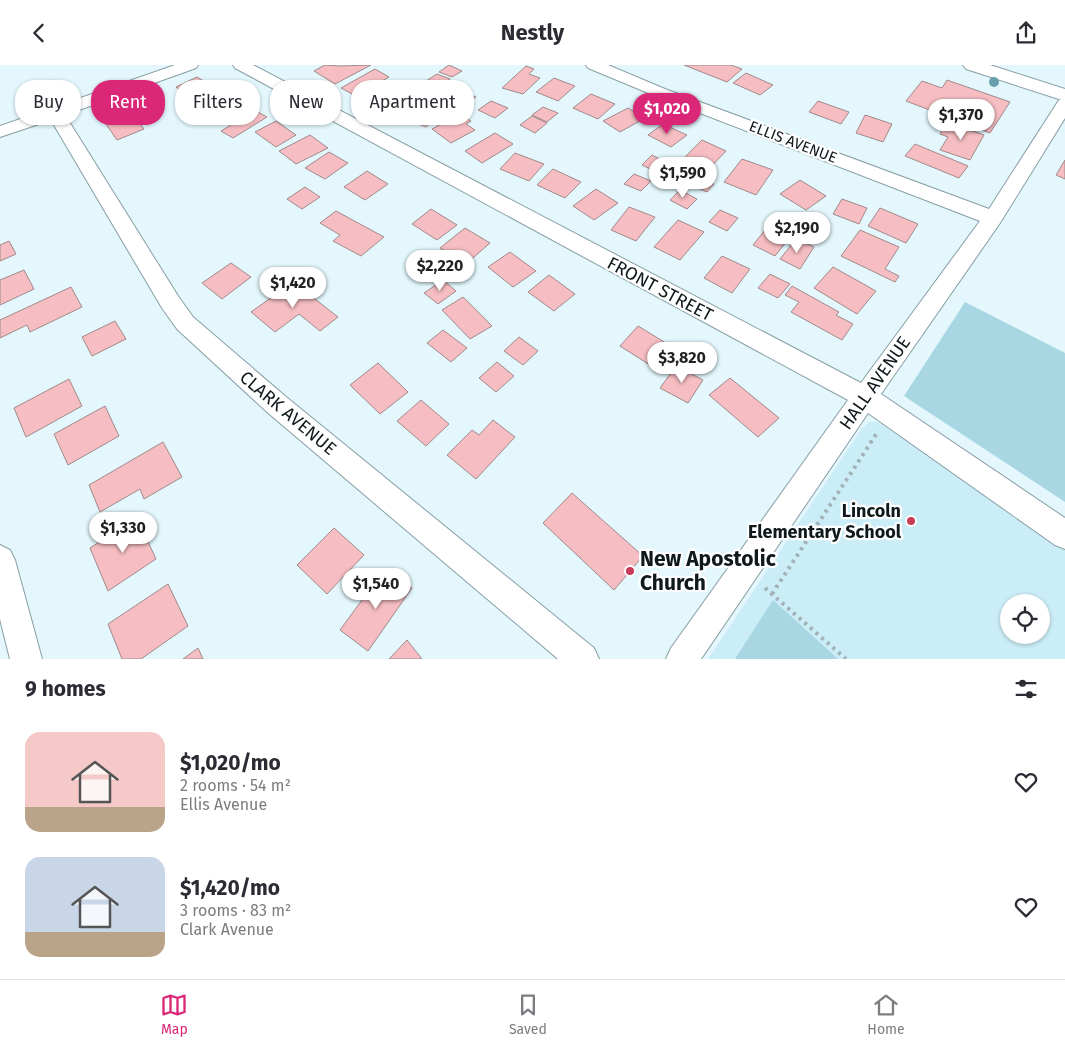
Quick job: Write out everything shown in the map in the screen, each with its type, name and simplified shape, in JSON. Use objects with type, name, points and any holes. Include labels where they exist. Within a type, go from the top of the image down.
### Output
[{"type":"street","points":[[81,104],[190,65]]},
{"type":"street","name":"FRONT STREET","points":[[241,65],[269,73],[864,397],[1065,535]]},
{"type":"street","name":"ELLIS AVENUE","points":[[594,65],[677,99],[993,218]]},
{"type":"street","points":[[972,65],[1065,95]]},
{"type":"street","name":"HALL AVENUE","points":[[682,659],[864,397],[993,218],[1065,105]]},
{"type":"street","points":[[0,132],[20,125]]},
{"type":"street","name":"CLARK AVENUE","points":[[62,125],[170,302],[185,323],[284,410],[583,659]]},
{"type":"street","points":[[0,560],[4,593],[26,659]]},
{"type":"path","points":[[846,659],[772,594],[878,431],[886,437]]},
{"type":"shaded area","points":[[965,302],[1065,353],[1065,502],[904,396]]},
{"type":"shaded area","name":"Lincoln Elementary School","points":[[869,422],[877,422],[922,449],[1065,550],[1065,659],[708,659],[862,428]]},
{"type":"shaded area","points":[[773,600],[838,659],[735,659]]},
{"type":"building","points":[[325,65],[371,65],[341,81],[329,80],[314,71]]},
{"type":"building","points":[[449,65],[462,71],[452,77],[439,72]]},
{"type":"building","points":[[684,65],[731,65],[742,69],[727,82]]},
{"type":"building","points":[[526,66],[534,69],[529,74],[540,78],[523,94],[502,88]]},
{"type":"building","points":[[375,69],[389,77],[384,80],[355,80]]},
{"type":"building","points":[[746,73],[773,85],[760,95],[733,83]]},
{"type":"building","points":[[437,74],[450,79],[449,80],[428,80]]},
{"type":"building","points":[[197,77],[202,80],[191,80]]},
{"type":"building","points":[[554,78],[575,86],[558,101],[536,92]]},
{"type":"building","points":[[947,80],[1010,102],[990,133],[906,101],[922,81],[942,88]]},
{"type":"building","points":[[351,82],[351,93],[341,88]]},
{"type":"building","points":[[591,94],[615,104],[598,119],[573,108]]},
{"type":"building","points":[[491,101],[508,108],[495,118],[478,110]]},
{"type":"building","points":[[818,101],[849,112],[841,124],[809,112]]},
{"type":"building","points":[[543,107],[558,113],[547,122],[532,115]]},
{"type":"building","points":[[628,108],[645,118],[620,132],[603,121]]},
{"type":"building","points":[[260,113],[267,117],[260,121]]},
{"type":"building","points":[[865,115],[892,124],[883,142],[856,133]]},
{"type":"building","points":[[532,116],[547,123],[535,133],[520,125]]},
{"type":"building","points":[[947,122],[984,135],[970,160],[940,150],[948,137],[940,134]]},
{"type":"building","points":[[270,124],[282,125],[296,135],[276,147],[255,132]]},
{"type":"building","points":[[663,124],[687,135],[671,147],[648,135]]},
{"type":"building","points":[[107,125],[141,125],[144,129],[117,140]]},
{"type":"building","points":[[231,125],[254,125],[233,138],[221,131]]},
{"type":"building","points":[[439,125],[468,125],[475,130],[451,143],[432,129]]},
{"type":"building","points":[[495,133],[513,144],[482,163],[465,151]]},
{"type":"building","points":[[310,135],[328,148],[296,164],[279,151]]},
{"type":"building","points":[[702,140],[726,151],[707,171],[682,160]]},
{"type":"building","points":[[915,144],[968,166],[959,178],[905,156]]},
{"type":"building","points":[[329,152],[348,163],[325,179],[305,168]]},
{"type":"building","points":[[515,153],[544,164],[529,181],[500,169]]},
{"type":"building","points":[[652,155],[669,164],[659,173],[642,165]]},
{"type":"building","points":[[742,159],[773,170],[756,195],[724,182]]},
{"type":"building","points":[[1065,160],[1065,179],[1056,175]]},
{"type":"building","points":[[553,169],[581,182],[565,198],[537,185]]},
{"type":"building","points":[[367,171],[388,184],[365,200],[344,187]]},
{"type":"building","points":[[634,174],[651,181],[641,191],[624,184]]},
{"type":"building","points":[[698,177],[714,184],[707,192],[691,185]]},
{"type":"building","points":[[800,180],[826,196],[806,210],[780,194]]},
{"type":"building","points":[[305,187],[320,197],[302,209],[287,199]]},
{"type":"building","points":[[596,189],[618,203],[594,220],[573,206]]},
{"type":"building","points":[[680,190],[697,199],[687,209],[670,200]]},
{"type":"building","points":[[842,199],[867,208],[859,224],[833,214]]},
{"type":"building","points":[[629,207],[655,217],[636,241],[611,230]]},
{"type":"building","points":[[880,208],[918,224],[906,243],[868,226]]},
{"type":"building","points":[[431,209],[457,225],[437,240],[412,224]]},
{"type":"building","points":[[720,210],[738,218],[727,231],[709,222]]},
{"type":"building","points":[[336,211],[384,237],[361,256],[333,241],[340,235],[320,223]]},
{"type":"building","points":[[678,220],[704,232],[680,260],[654,247]]},
{"type":"building","points":[[465,228],[490,243],[466,264],[440,248]]},
{"type":"building","points":[[765,230],[787,241],[775,256],[753,245]]},
{"type":"building","points":[[860,230],[899,247],[885,269],[899,276],[895,282],[841,256]]},
{"type":"building","points":[[796,239],[814,247],[800,269],[780,259]]},
{"type":"building","points":[[9,241],[16,254],[0,261],[0,245]]},
{"type":"building","points":[[510,252],[536,271],[513,287],[488,267]]},
{"type":"building","points":[[722,256],[750,269],[732,293],[704,278]]},
{"type":"building","points":[[231,263],[251,277],[222,299],[202,283]]},
{"type":"building","points":[[833,267],[876,291],[857,314],[814,288]]},
{"type":"building","points":[[24,270],[34,289],[0,305],[0,280]]},
{"type":"building","points":[[770,274],[790,284],[778,298],[758,288]]},
{"type":"building","points":[[549,275],[575,294],[554,311],[528,292]]},
{"type":"building","points":[[443,280],[456,291],[438,304],[424,293]]},
{"type":"building","points":[[293,282],[338,317],[320,331],[299,314],[275,332],[251,312]]},
{"type":"building","points":[[792,286],[839,312],[836,315],[853,324],[842,340],[791,312],[799,302],[785,295]]},
{"type":"building","points":[[71,287],[82,307],[30,332],[27,325],[0,338],[0,320]]},
{"type":"building","points":[[463,297],[492,326],[470,339],[442,310]]},
{"type":"building","points":[[115,321],[126,339],[92,356],[82,337]]},
{"type":"building","points":[[638,326],[674,348],[656,369],[620,346]]},
{"type":"building","points":[[443,330],[467,348],[451,362],[427,343]]},
{"type":"building","points":[[519,337],[538,351],[523,365],[504,351]]},
{"type":"building","points":[[497,362],[514,376],[496,392],[479,378]]},
{"type":"building","points":[[378,363],[408,392],[380,414],[350,385]]},
{"type":"building","points":[[676,366],[703,380],[688,403],[660,388]]},
{"type":"building","points":[[730,378],[779,418],[758,437],[709,395]]},
{"type":"building","points":[[69,379],[82,406],[26,437],[14,408]]},
{"type":"building","points":[[421,400],[449,424],[426,446],[397,421]]},
{"type":"building","points":[[105,406],[119,436],[68,465],[54,434]]},
{"type":"building","points":[[493,420],[515,437],[476,479],[447,455],[472,430],[479,435]]},
{"type":"building","points":[[163,442],[182,477],[144,499],[140,489],[100,512],[89,485]]},
{"type":"building","points":[[572,493],[643,556],[614,590],[543,523]]},
{"type":"building","points":[[137,518],[156,559],[108,591],[90,548]]},
{"type":"building","points":[[334,528],[364,555],[327,594],[297,565]]},
{"type":"building","points":[[384,570],[412,588],[368,651],[340,630]]},
{"type":"building","points":[[168,584],[188,626],[141,659],[122,659],[108,624]]},
{"type":"building","points":[[407,640],[422,659],[389,659]]},
{"type":"building","points":[[198,648],[203,659],[183,659]]},
{"type":"place","name":"Lincoln Elementary School","points":[[911,521]]},
{"type":"place","name":"New Apostolic Church","points":[[630,571]]}]
